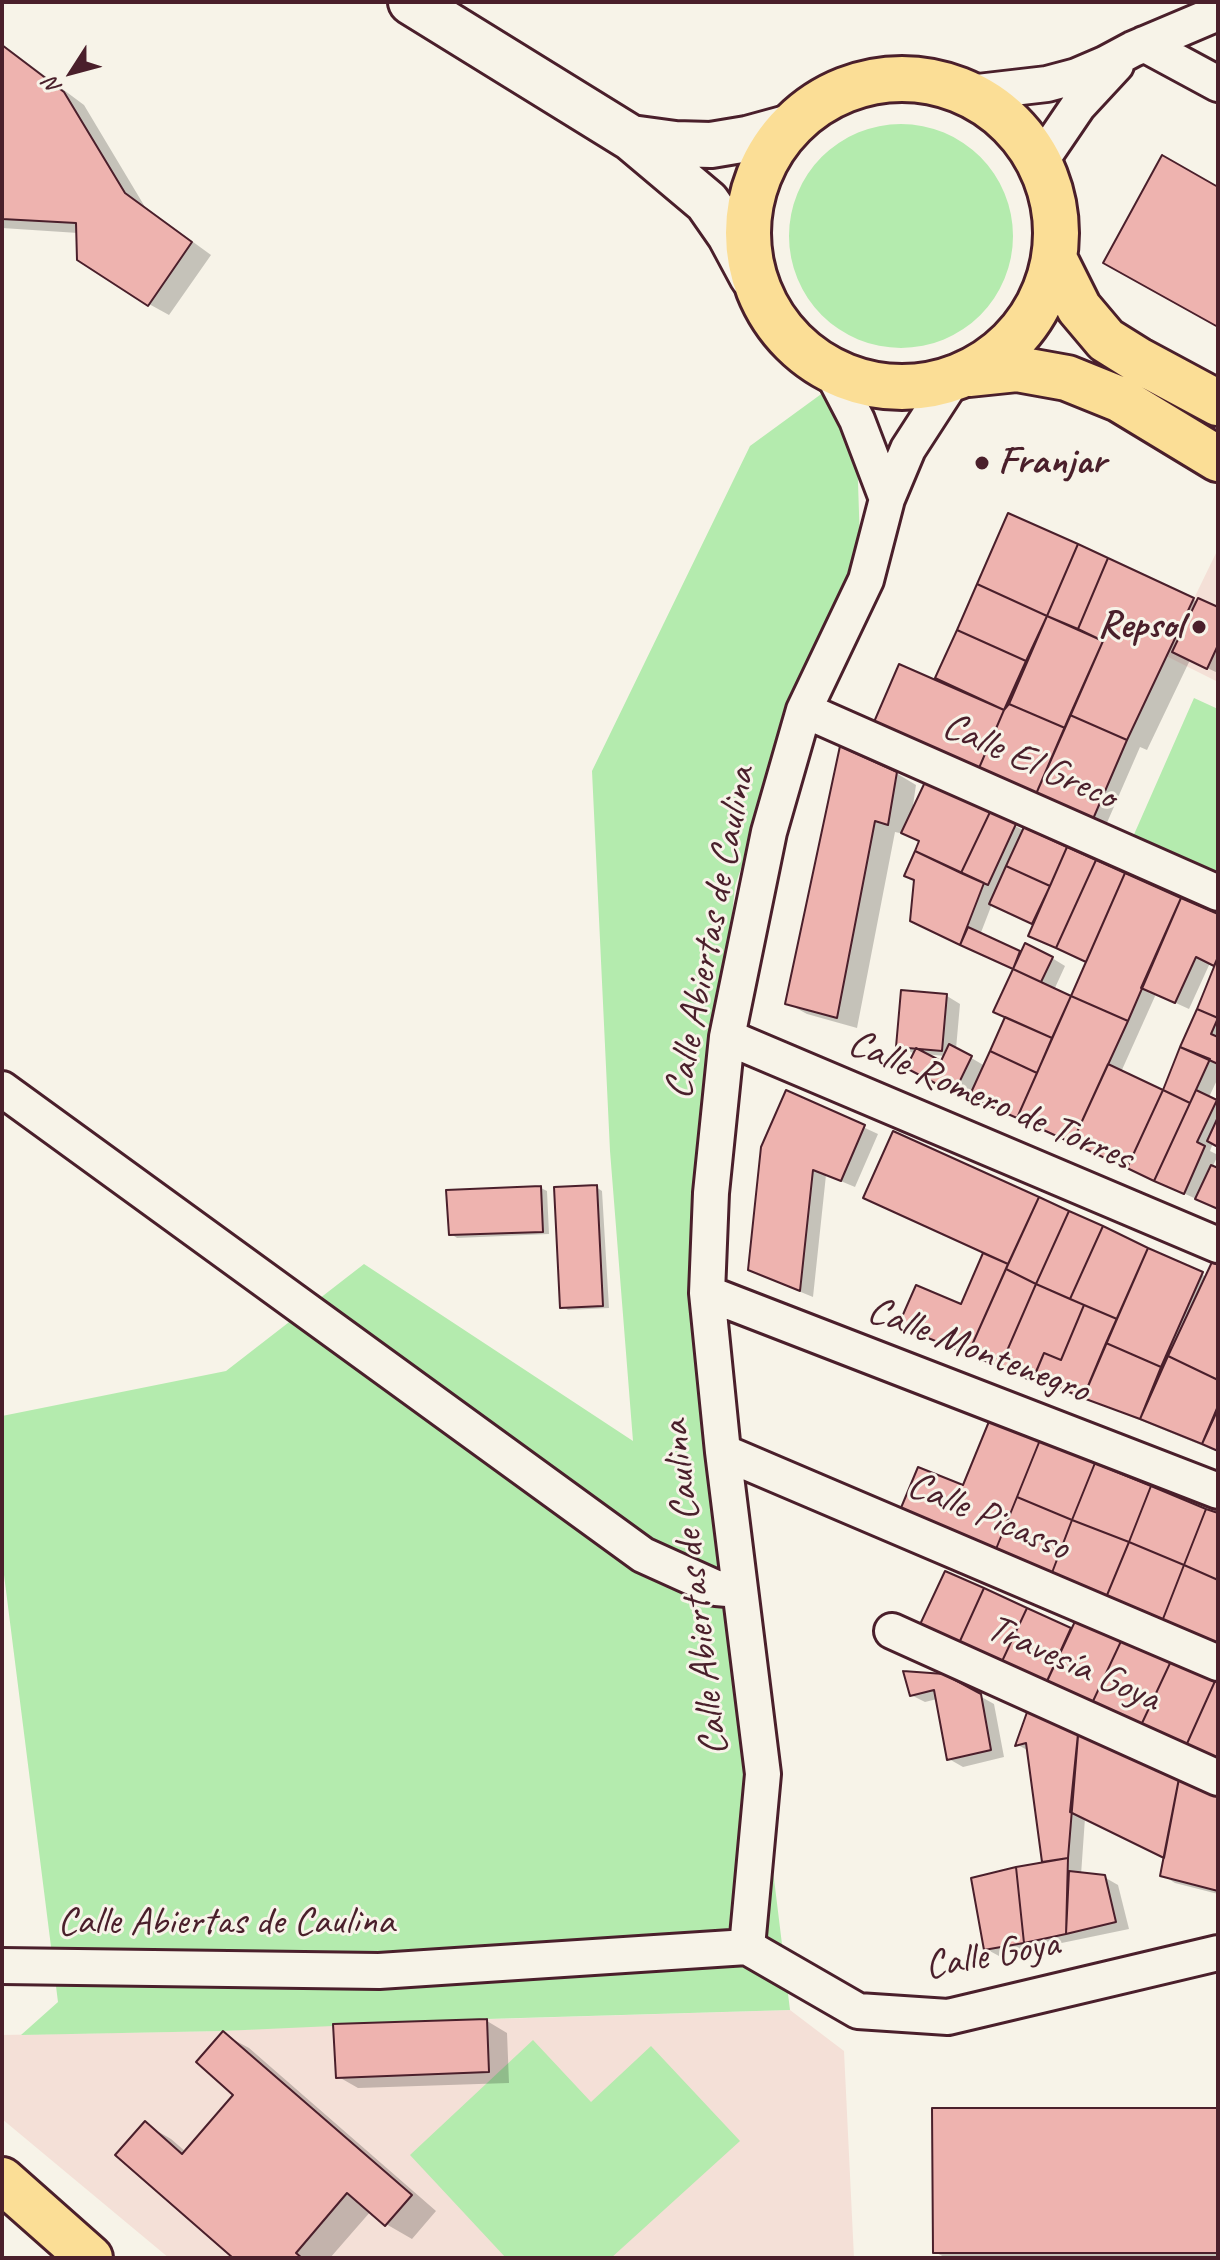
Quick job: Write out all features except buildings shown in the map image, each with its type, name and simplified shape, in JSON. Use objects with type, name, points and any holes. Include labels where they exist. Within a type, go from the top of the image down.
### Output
[{"type":"main road","points":[[411,2],[631,138],[707,202],[730,235],[770,316],[798,349],[832,372],[872,386],[912,388],[1017,369],[1067,378],[1119,399],[1218,459]]},
{"type":"main road","points":[[752,276],[747,223],[759,172],[787,128],[825,97],[872,80],[922,79],[969,93],[1010,122],[1040,162],[1056,209],[1055,260],[1039,307],[1009,346],[961,377]]},
{"type":"main road","points":[[631,138],[711,145],[787,128]]},
{"type":"main road","points":[[1055,260],[1079,308],[1106,340],[1218,403]]},
{"type":"main road","points":[[2,2180],[90,2258]]},
{"type":"street","points":[[969,93],[1047,84],[1077,76],[1138,46],[1218,13]]},
{"type":"street","points":[[1138,46],[1218,84]]},
{"type":"street","points":[[1040,162],[1078,106],[1103,76],[1138,46]]},
{"type":"street","points":[[832,372],[857,420],[887,499]]},
{"type":"street","name":"Calle Abiertas de Caulina","points":[[2,1966],[379,1971],[747,1947],[763,1774],[739,1590],[707,1293],[711,1193],[727,1037],[769,832],[804,710],[866,580],[887,499],[908,449],[961,377]]},
{"type":"street","name":"Calle El Greco","points":[[804,710],[1218,893]]},
{"type":"street","name":"Calle Romero de Torres","points":[[727,1037],[1218,1245]]},
{"type":"street","points":[[2,1089],[643,1555],[716,1588],[739,1590]]},
{"type":"street","name":"Calle Montenegro","points":[[707,1293],[1218,1491]]},
{"type":"street","name":"Calle Picasso","points":[[723,1452],[1218,1663]]},
{"type":"street","name":"Travesía Goya","points":[[892,1631],[1218,1778]]},
{"type":"street","name":"Calle Goya","points":[[747,1947],[858,2011],[948,2017],[1218,1953]]},
{"type":"shaded area","name":"Repsol","points":[[1218,549],[1218,682],[1166,656]]},
{"type":"shaded area","points":[[790,2010],[844,2051],[854,2258],[169,2258],[2,2119],[2,2035],[223,2031],[333,2024]]},
{"type":"green space","points":[[901,124],[923,126],[944,133],[980,157],[1004,193],[1011,214],[1011,258],[1004,279],[980,315],[944,339],[923,346],[901,348],[879,346],[858,339],[822,315],[798,279],[791,258],[789,236],[791,214],[798,193],[822,157],[858,133],[879,126]]},
{"type":"green space","points":[[824,392],[857,452],[861,574],[793,714],[735,886],[700,1236],[720,1592],[752,1698],[790,2010],[223,2031],[21,2035],[58,2002],[2,1559],[2,1416],[226,1371],[364,1264],[633,1441],[610,1151],[592,771],[750,446]]},
{"type":"green space","points":[[1194,698],[1218,709],[1218,878],[1132,839]]},
{"type":"green space","points":[[533,2040],[591,2102],[651,2046],[740,2141],[611,2258],[506,2258],[410,2155]]},
{"type":"place","name":"Franjar","points":[[982,463]]},
{"type":"place","name":"Repsol","points":[[1199,627]]}]
